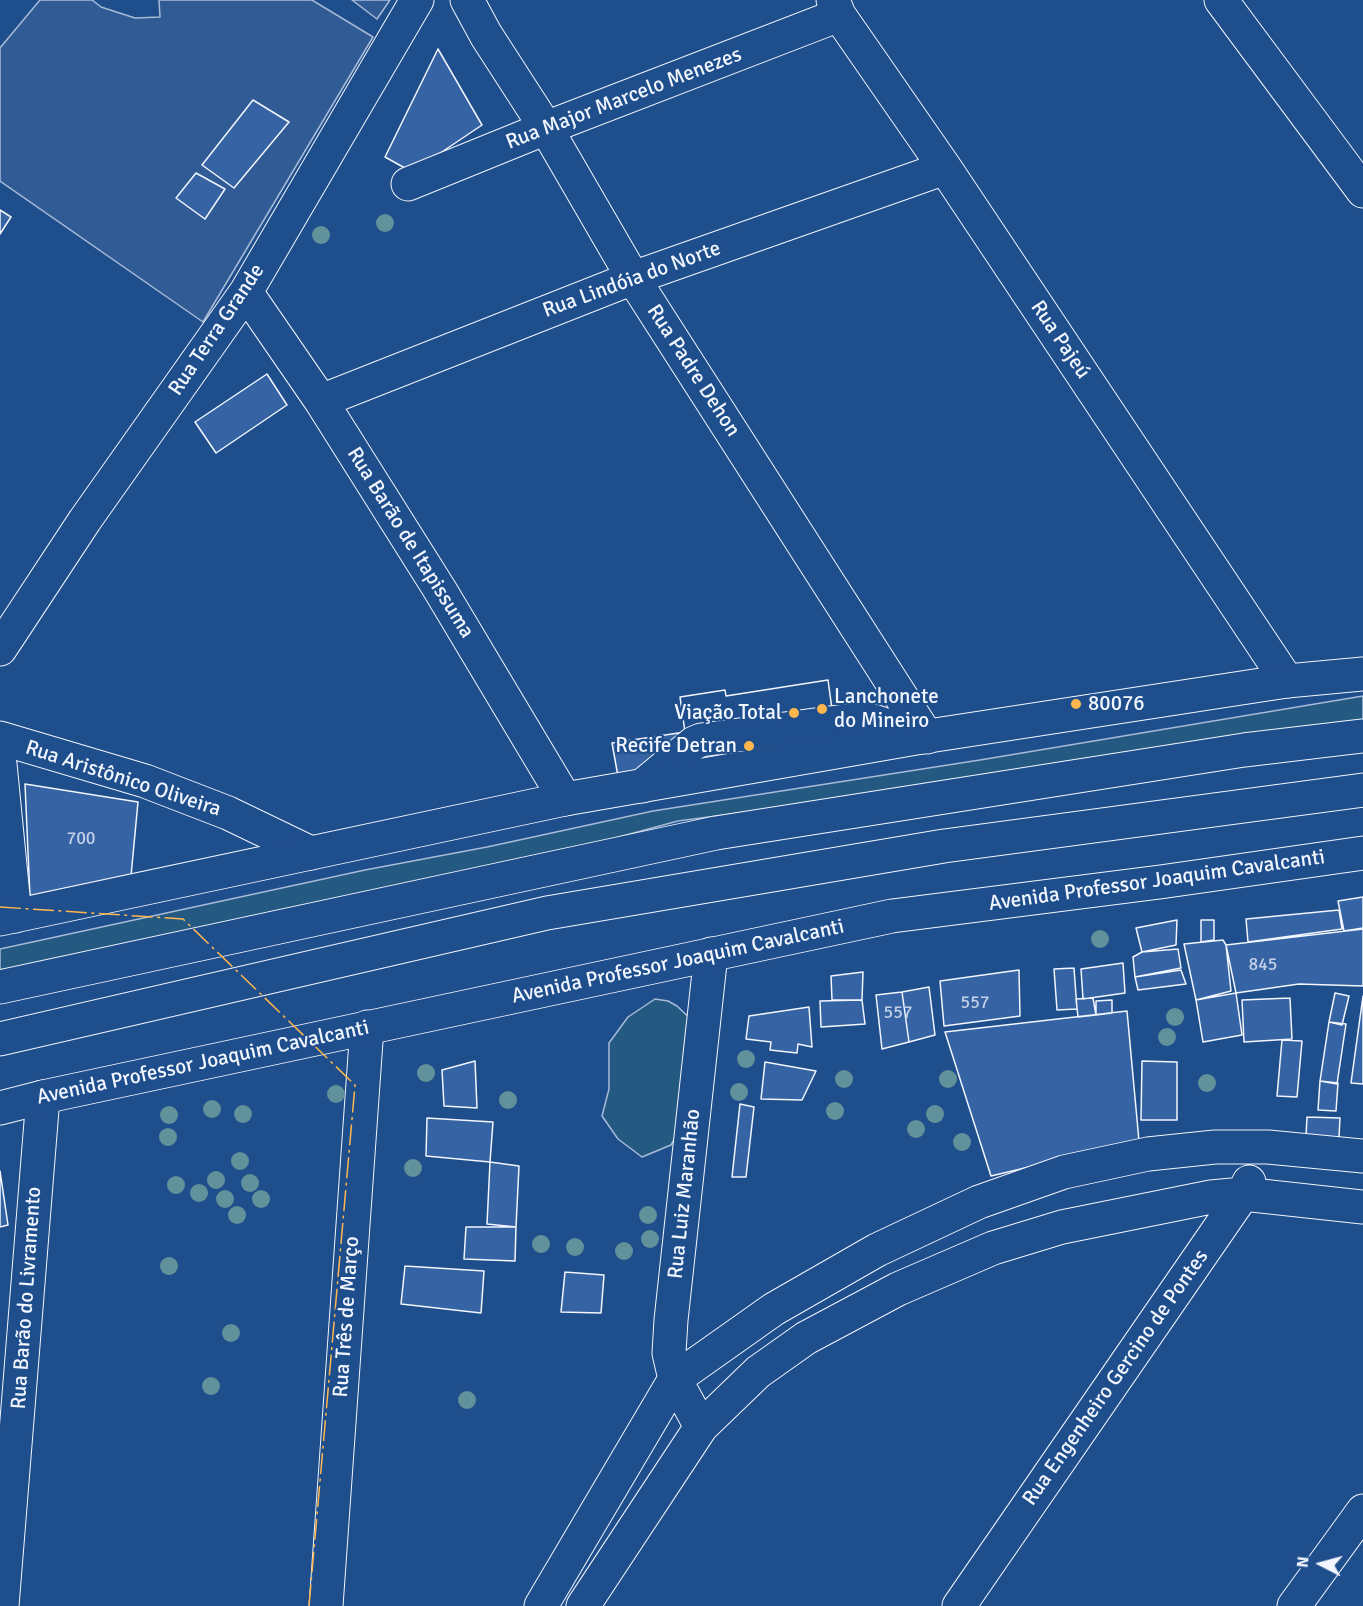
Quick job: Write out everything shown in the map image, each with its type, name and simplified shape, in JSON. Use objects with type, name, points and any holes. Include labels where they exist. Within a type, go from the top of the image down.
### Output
[{"type":"main road","name":"Rua Terra Grande","points":[[0,649],[92,510],[246,292],[417,0]]},
{"type":"main road","name":"Rua Padre Dehon","points":[[467,0],[486,35],[546,128],[633,278],[924,737]]},
{"type":"main road","points":[[1221,0],[1363,191]]},
{"type":"main road","name":"Rua Major Marcelo Menezes","points":[[408,184],[836,7]]},
{"type":"main road","name":"Rua Pajeú","points":[[836,7],[1287,681]]},
{"type":"main road","name":"Rua Lindóia do Norte","points":[[321,401],[633,278],[945,168]]},
{"type":"main road","name":"Rua Barão de Itapissuma","points":[[246,292],[321,401],[440,590],[565,799]]},
{"type":"main road","points":[[0,764],[8,917],[565,799],[924,737],[1287,681],[1363,674]]},
{"type":"main road","points":[[0,987],[716,833],[1244,750],[1363,736]]},
{"type":"main road","name":"Rua Aristônico Oliveira","points":[[0,738],[145,782],[228,813],[311,853]]},
{"type":"main road","points":[[0,1039],[547,913],[944,846],[1363,790]]},
{"type":"main road","name":"Avenida Professor Joaquim Cavalcanti","points":[[0,1108],[892,916],[1160,882],[1363,853]]},
{"type":"main road","name":"Rua Luiz Maranhão","points":[[700,1427],[675,1379],[669,1353],[670,1320],[711,954]]},
{"type":"main road","name":"Rua Três de Março","points":[[326,1606],[368,1028]]},
{"type":"main road","name":"Rua Barão do Livramento","points":[[2,1606],[43,1097]]},
{"type":"main road","points":[[541,1606],[675,1379],[774,1308],[877,1250],[979,1202],[1064,1172],[1149,1154],[1215,1148],[1268,1147],[1363,1156]]},
{"type":"main road","name":"Rua Engenheiro Gercino de Pontes","points":[[959,1606],[1243,1194],[1268,1147]]},
{"type":"main road","points":[[583,1606],[700,1427],[758,1372],[806,1338],[898,1289],[982,1253],[1062,1227],[1211,1197],[1243,1194],[1363,1207]]},
{"type":"main road","points":[[1294,1606],[1363,1511]]},
{"type":"shaded area","points":[[40,0],[92,0],[101,7],[135,18],[160,17],[159,0],[312,0],[373,37],[203,322],[0,181],[0,48]]},
{"type":"shaded area","points":[[352,0],[390,0],[377,19]]},
{"type":"shaded area","points":[[1363,696],[1363,723],[914,790],[678,821],[530,861],[276,911],[0,974],[0,949],[365,870],[487,847],[653,811],[980,760]]},
{"type":"shaded area","points":[[655,999],[668,1001],[677,1006],[698,1026],[687,1118],[671,1145],[642,1157],[618,1139],[602,1116],[609,1089],[609,1043],[628,1017]]},
{"type":"building","points":[[438,49],[482,125],[412,172],[385,157]]},
{"type":"building","points":[[253,100],[289,122],[234,188],[202,165]]},
{"type":"building","points":[[196,173],[225,189],[205,219],[176,198]]},
{"type":"building","points":[[0,210],[11,217],[0,234]]},
{"type":"building","points":[[267,374],[287,405],[216,453],[195,422]]},
{"type":"building","points":[[828,680],[832,709],[810,751],[619,782],[612,743],[685,732],[680,697],[725,690],[726,696]]},
{"type":"building","points":[[828,680],[832,709],[685,732],[680,697],[725,690],[726,696]]},
{"type":"building","points":[[25,784],[138,802],[131,876],[30,897]]},
{"type":"building","points":[[1363,897],[1363,928],[1344,931],[1338,901]]},
{"type":"building","points":[[1339,910],[1342,929],[1248,942],[1246,919]]},
{"type":"building","points":[[1177,920],[1176,945],[1142,952],[1136,928]]},
{"type":"building","points":[[1201,920],[1214,920],[1214,940],[1201,942]]},
{"type":"building","points":[[1363,929],[1363,986],[1299,984],[1236,993],[1226,945]]},
{"type":"building","points":[[1223,940],[1226,945],[1231,991],[1196,1000],[1184,944]]},
{"type":"building","points":[[1178,949],[1181,968],[1135,977],[1133,957],[1142,952]]},
{"type":"building","points":[[1123,963],[1125,993],[1083,999],[1081,969]]},
{"type":"building","points":[[1074,968],[1077,1009],[1057,1010],[1054,969]]},
{"type":"building","points":[[1019,970],[1020,1016],[944,1026],[940,981]]},
{"type":"building","points":[[1181,970],[1186,984],[1138,990],[1135,977]]},
{"type":"building","points":[[863,972],[862,1000],[832,1000],[831,976]]},
{"type":"building","points":[[929,987],[935,1035],[909,1042],[902,992]]},
{"type":"building","points":[[902,992],[909,1042],[882,1049],[876,995]]},
{"type":"building","points":[[1236,993],[1242,1035],[1203,1042],[1196,1000]]},
{"type":"building","points":[[1335,993],[1349,996],[1342,1025],[1329,1022]]},
{"type":"building","points":[[1363,996],[1363,1084],[1351,1083]]},
{"type":"building","points":[[1093,998],[1096,1015],[1078,1017],[1076,999]]},
{"type":"building","points":[[1290,998],[1292,1039],[1244,1042],[1242,1000]]},
{"type":"building","points":[[862,1000],[865,1024],[821,1027],[820,1001]]},
{"type":"building","points":[[1112,1000],[1112,1013],[1096,1015],[1096,1001]]},
{"type":"building","points":[[809,1007],[812,1047],[798,1044],[797,1053],[770,1050],[771,1042],[746,1039],[749,1016]]},
{"type":"building","points":[[1127,1011],[1139,1141],[991,1176],[945,1032]]},
{"type":"building","points":[[1329,1022],[1346,1024],[1337,1084],[1320,1081]]},
{"type":"building","points":[[1282,1040],[1302,1041],[1297,1097],[1277,1096]]},
{"type":"building","points":[[475,1061],[477,1108],[444,1106],[442,1070]]},
{"type":"building","points":[[1142,1061],[1177,1062],[1177,1120],[1141,1120]]},
{"type":"building","points":[[765,1062],[816,1071],[802,1100],[761,1099]]},
{"type":"building","points":[[1320,1081],[1338,1083],[1336,1111],[1318,1110]]},
{"type":"building","points":[[740,1104],[754,1107],[746,1177],[732,1177]]},
{"type":"building","points":[[1307,1117],[1340,1118],[1339,1137],[1306,1136]]},
{"type":"building","points":[[427,1118],[493,1122],[490,1162],[426,1156]]},
{"type":"building","points":[[490,1162],[519,1166],[516,1227],[487,1224]]},
{"type":"building","points":[[0,1171],[8,1225],[0,1227]]},
{"type":"building","points":[[466,1227],[516,1227],[515,1261],[464,1259]]},
{"type":"building","points":[[405,1266],[484,1271],[481,1313],[401,1304]]},
{"type":"building","points":[[565,1272],[604,1275],[601,1313],[561,1312]]},
{"type":"power","points":[[0,907],[183,919],[355,1085],[309,1606]]},
{"type":"place","name":"80076","points":[[1076,704]]},
{"type":"place","name":"Lanchonete do Mineiro","points":[[822,709]]},
{"type":"place","name":"Viação Total","points":[[794,713]]},
{"type":"place","name":"Recife Detran","points":[[749,746]]}]
